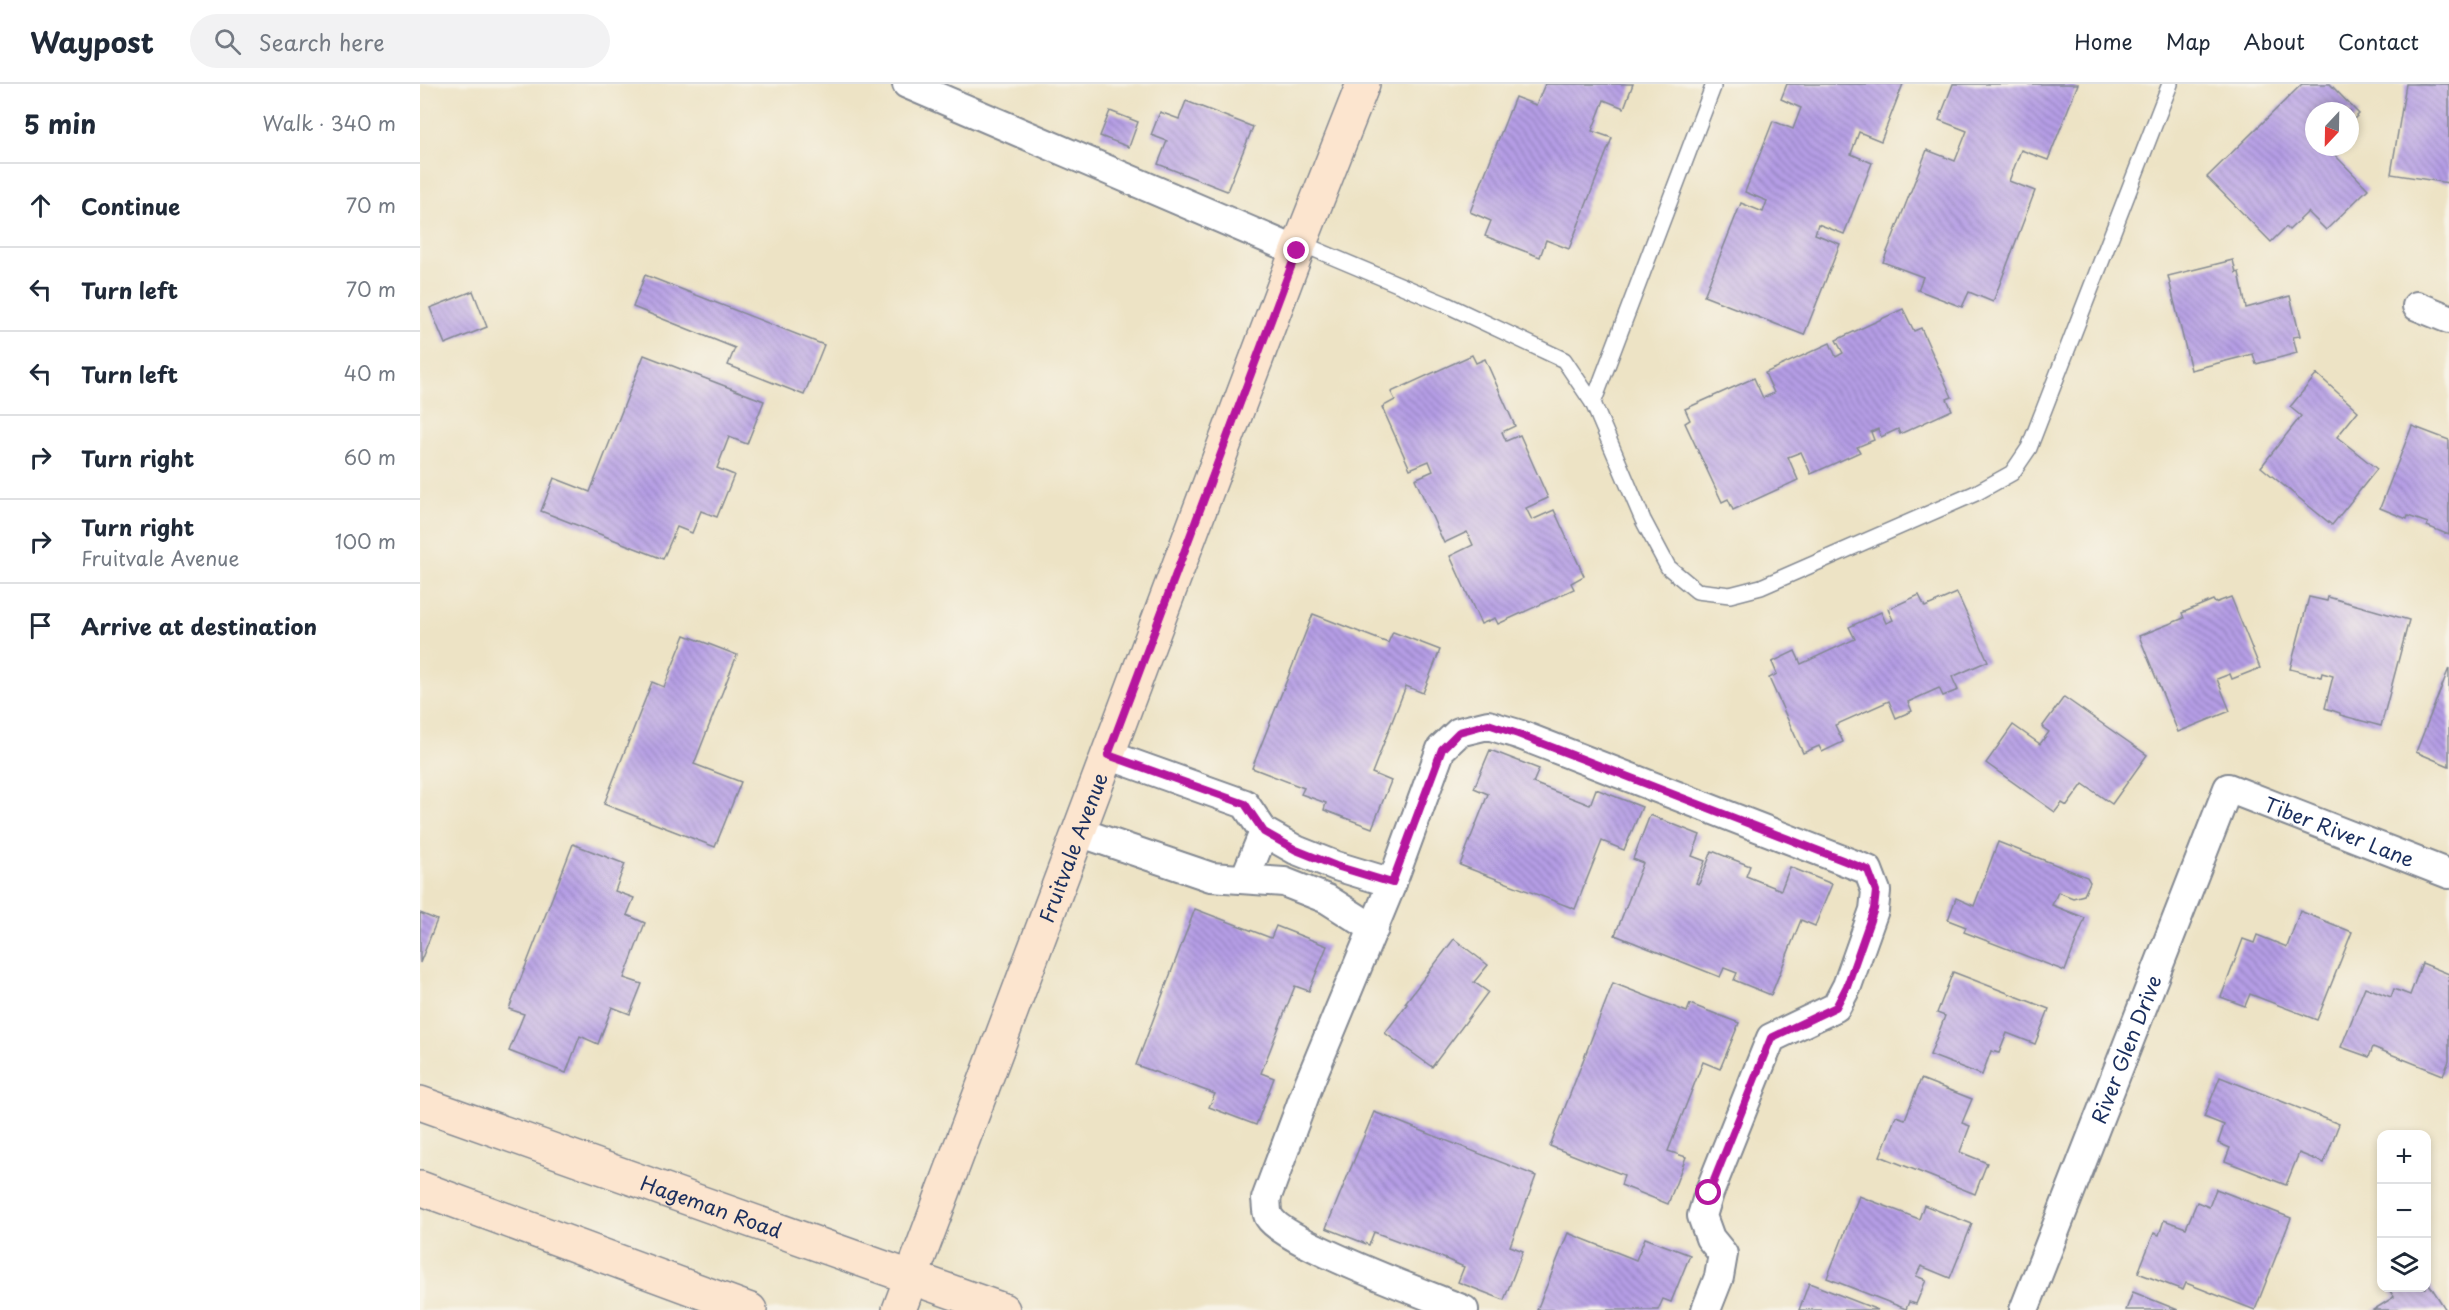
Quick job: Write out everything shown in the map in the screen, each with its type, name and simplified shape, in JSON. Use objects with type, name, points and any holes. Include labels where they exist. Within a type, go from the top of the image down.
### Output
[{"type":"main road","name":"Fruitvale Avenue","points":[[899,1310],[1298,247],[1363,84]]},
{"type":"main road","name":"Hageman Road","points":[[420,1103],[1003,1310]]},
{"type":"main road","points":[[420,1188],[750,1310]]},
{"type":"street","points":[[907,84],[1298,247]]},
{"type":"street","points":[[2417,306],[2449,319]]},
{"type":"street","points":[[1464,1310],[1328,1254],[1286,1233],[1268,1217],[1266,1199],[1310,1081],[1392,883],[1442,749],[1459,732],[1488,724],[1868,870],[1876,891],[1874,909],[1847,986],[1836,1007],[1771,1038],[1702,1216],[1710,1238],[1723,1254],[1719,1277],[1706,1310]]},
{"type":"street","points":[[1108,755],[1245,804],[1264,832],[1296,850],[1336,866],[1392,883]]},
{"type":"street","name":"Tiber River Lane","points":[[2228,788],[2449,874]]},
{"type":"street","name":"River Glen Drive","points":[[2024,1310],[2228,788]]},
{"type":"street","points":[[1079,832],[1211,877],[1284,882],[1327,899],[1374,928]]},
{"type":"street","points":[[1245,878],[1264,832]]},
{"type":"lane","points":[[1298,247],[1445,304],[1564,360],[1593,403],[1643,520],[1668,567],[1697,591],[1730,595],[1761,587],[1976,493],[2012,473],[2029,448],[2170,84]]},
{"type":"lane","points":[[1593,403],[1713,87]]},
{"type":"building","points":[[1545,84],[1633,84],[1624,108],[1604,100],[1592,131],[1612,138],[1569,249],[1546,240],[1540,257],[1485,236],[1491,221],[1470,212],[1515,97],[1536,105]]},
{"type":"building","points":[[1787,84],[1903,84],[1881,141],[1859,132],[1851,154],[1872,163],[1844,234],[1818,224],[1815,234],[1840,244],[1804,335],[1704,296],[1741,203],[1763,212],[1767,201],[1745,192],[1773,121],[1793,129],[1801,108],[1781,99]]},
{"type":"building","points":[[1953,84],[2078,84],[2048,160],[2021,150],[2009,181],[2035,191],[1993,302],[1969,292],[1962,307],[1918,290],[1923,277],[1883,262],[1927,150],[1955,161],[1967,131],[1939,120]]},
{"type":"building","points":[[2302,84],[2330,84],[2347,102],[2305,102],[2305,156],[2336,156],[2368,189],[2326,230],[2308,212],[2289,230],[2286,227],[2271,242],[2207,177]]},
{"type":"building","points":[[2406,84],[2449,84],[2449,183],[2391,174]]},
{"type":"building","points":[[1186,101],[1253,127],[1227,191],[1158,164],[1167,141],[1151,135],[1160,112],[1179,119]]},
{"type":"building","points":[[1110,111],[1138,122],[1129,147],[1100,136]]},
{"type":"building","points":[[2233,260],[2236,273],[2239,272],[2246,308],[2290,296],[2300,336],[2293,337],[2297,353],[2256,364],[2253,354],[2191,370],[2168,276]]},
{"type":"building","points":[[645,275],[824,345],[804,395],[728,365],[735,348],[633,307]]},
{"type":"building","points":[[473,291],[487,327],[445,344],[430,308]]},
{"type":"building","points":[[1903,309],[1914,331],[1921,328],[1952,397],[1947,399],[1952,410],[1900,434],[1898,429],[1881,437],[1878,429],[1871,432],[1874,440],[1857,447],[1860,452],[1811,474],[1801,452],[1788,457],[1798,480],[1733,510],[1728,499],[1722,502],[1685,423],[1690,420],[1685,409],[1754,378],[1763,398],[1774,393],[1765,373],[1830,343],[1836,357],[1843,353],[1836,340]]},
{"type":"building","points":[[644,355],[764,401],[747,444],[729,437],[717,468],[734,475],[717,517],[701,511],[692,533],[677,527],[663,559],[541,511],[554,478],[590,492]]},
{"type":"building","points":[[1472,355],[1476,363],[1485,359],[1515,426],[1502,432],[1506,441],[1520,435],[1548,498],[1526,508],[1532,520],[1554,510],[1584,576],[1571,583],[1574,589],[1498,624],[1495,618],[1481,624],[1450,556],[1473,545],[1467,532],[1444,543],[1415,479],[1433,471],[1429,461],[1410,469],[1382,407],[1395,400],[1391,392]]},
{"type":"building","points":[[2317,374],[2358,411],[2337,437],[2377,469],[2332,525],[2261,467],[2301,416],[2290,407]]},
{"type":"building","points":[[2412,426],[2449,440],[2449,535],[2427,526],[2428,523],[2408,516],[2407,519],[2380,508]]},
{"type":"building","points":[[1957,593],[1988,661],[1952,677],[1958,690],[1943,696],[1939,688],[1908,702],[1912,711],[1896,718],[1889,701],[1835,725],[1843,742],[1822,752],[1819,746],[1803,753],[1769,678],[1777,674],[1772,662],[1795,651],[1801,664],[1855,639],[1849,627],[1881,612],[1886,623],[1893,620],[1888,609],[1919,595],[1925,607]]},
{"type":"building","points":[[2231,597],[2260,668],[2232,679],[2230,674],[2217,679],[2230,711],[2178,732],[2139,636],[2184,618],[2182,613],[2213,600],[2215,603]]},
{"type":"building","points":[[2309,597],[2327,601],[2328,597],[2409,620],[2381,726],[2340,715],[2340,713],[2325,708],[2333,676],[2322,673],[2321,677],[2290,669]]},
{"type":"building","points":[[1313,614],[1388,643],[1393,632],[1440,650],[1423,693],[1406,686],[1372,773],[1391,781],[1372,828],[1324,810],[1326,803],[1301,794],[1304,788],[1252,768]]},
{"type":"building","points":[[685,635],[737,655],[694,764],[741,782],[715,847],[604,804],[652,682],[664,687]]},
{"type":"building","points":[[2449,668],[2449,766],[2416,752]]},
{"type":"building","points":[[2064,697],[2147,755],[2112,804],[2083,784],[2067,806],[2062,803],[2055,812],[1986,763],[2013,725],[2040,744],[2049,732],[2042,727]]},
{"type":"building","points":[[1490,750],[1539,769],[1533,783],[1590,805],[1596,789],[1642,807],[1624,850],[1602,841],[1575,909],[1460,865],[1488,794],[1474,788]]},
{"type":"building","points":[[1650,815],[1700,835],[1692,856],[1705,861],[1696,883],[1699,884],[1712,851],[1750,866],[1746,876],[1781,890],[1790,867],[1832,884],[1815,926],[1801,920],[1771,995],[1734,980],[1737,973],[1724,968],[1720,977],[1615,935],[1643,863],[1633,859]]},
{"type":"building","points":[[1998,842],[2087,877],[2090,882],[2084,895],[2073,898],[2058,892],[2052,905],[2085,918],[2065,971],[1964,932],[1966,927],[1948,920],[1956,898],[1974,906]]},
{"type":"building","points":[[573,844],[625,864],[615,891],[634,898],[627,915],[645,923],[624,978],[642,984],[630,1014],[612,1007],[598,1044],[580,1036],[566,1073],[509,1051],[524,1014],[509,1009]]},
{"type":"building","points":[[1195,909],[1271,938],[1276,926],[1327,946],[1309,991],[1295,986],[1261,1073],[1274,1078],[1256,1125],[1209,1107],[1215,1094],[1136,1065]]},
{"type":"building","points":[[2300,911],[2352,932],[2317,1020],[2250,994],[2245,1006],[2221,997],[2243,939],[2254,943],[2257,935],[2287,947]]},
{"type":"building","points":[[420,913],[437,920],[420,963]]},
{"type":"building","points":[[1454,939],[1488,965],[1474,982],[1488,992],[1432,1067],[1385,1033]]},
{"type":"building","points":[[2422,963],[2449,974],[2449,1061],[2443,1075],[2373,1047],[2369,1057],[2341,1047],[2365,987],[2391,997],[2394,989],[2410,995]]},
{"type":"building","points":[[1953,972],[2049,1009],[2035,1044],[2007,1033],[1999,1053],[1991,1051],[1982,1075],[1930,1055],[1945,1016],[1937,1013]]},
{"type":"building","points":[[1613,983],[1687,1012],[1690,1004],[1739,1023],[1720,1069],[1703,1062],[1668,1151],[1686,1157],[1668,1204],[1621,1185],[1624,1175],[1550,1146]]},
{"type":"building","points":[[2220,1077],[2339,1124],[2324,1163],[2299,1153],[2286,1185],[2225,1161],[2230,1148],[2218,1143],[2224,1125],[2204,1117]]},
{"type":"building","points":[[1921,1079],[1972,1099],[1962,1123],[1970,1126],[1960,1152],[1987,1163],[1975,1194],[1880,1156],[1896,1116],[1905,1119]]},
{"type":"building","points":[[1374,1112],[1536,1176],[1510,1246],[1523,1251],[1504,1300],[1458,1282],[1464,1267],[1441,1257],[1374,1232],[1369,1245],[1326,1228]]},
{"type":"building","points":[[2216,1189],[2291,1218],[2255,1310],[2186,1283],[2183,1290],[2138,1273],[2154,1233],[2159,1235],[2164,1220],[2186,1228],[2197,1202],[2209,1207]]},
{"type":"building","points":[[1859,1196],[1919,1219],[1924,1205],[1972,1224],[1950,1278],[1921,1266],[1916,1276],[1926,1280],[1916,1304],[1909,1302],[1906,1309],[1827,1278]]},
{"type":"building","points":[[1568,1233],[1636,1260],[1645,1238],[1690,1255],[1671,1302],[1663,1299],[1658,1310],[1537,1310]]},
{"type":"building","points":[[1809,1283],[1878,1310],[1799,1310]]},
{"type":"building","points":[[2431,1287],[2446,1310],[2373,1310],[2394,1297],[2391,1292],[2431,1292]]},
{"type":"building","points":[[2133,1292],[2178,1310],[2126,1310]]},
{"type":"route","points":[[1297,251],[1108,755],[1245,804],[1264,832],[1296,850],[1336,866],[1392,883],[1442,749],[1459,732],[1488,724],[1868,870],[1876,891],[1874,909],[1847,986],[1836,1007],[1771,1038],[1709,1193]]}]
